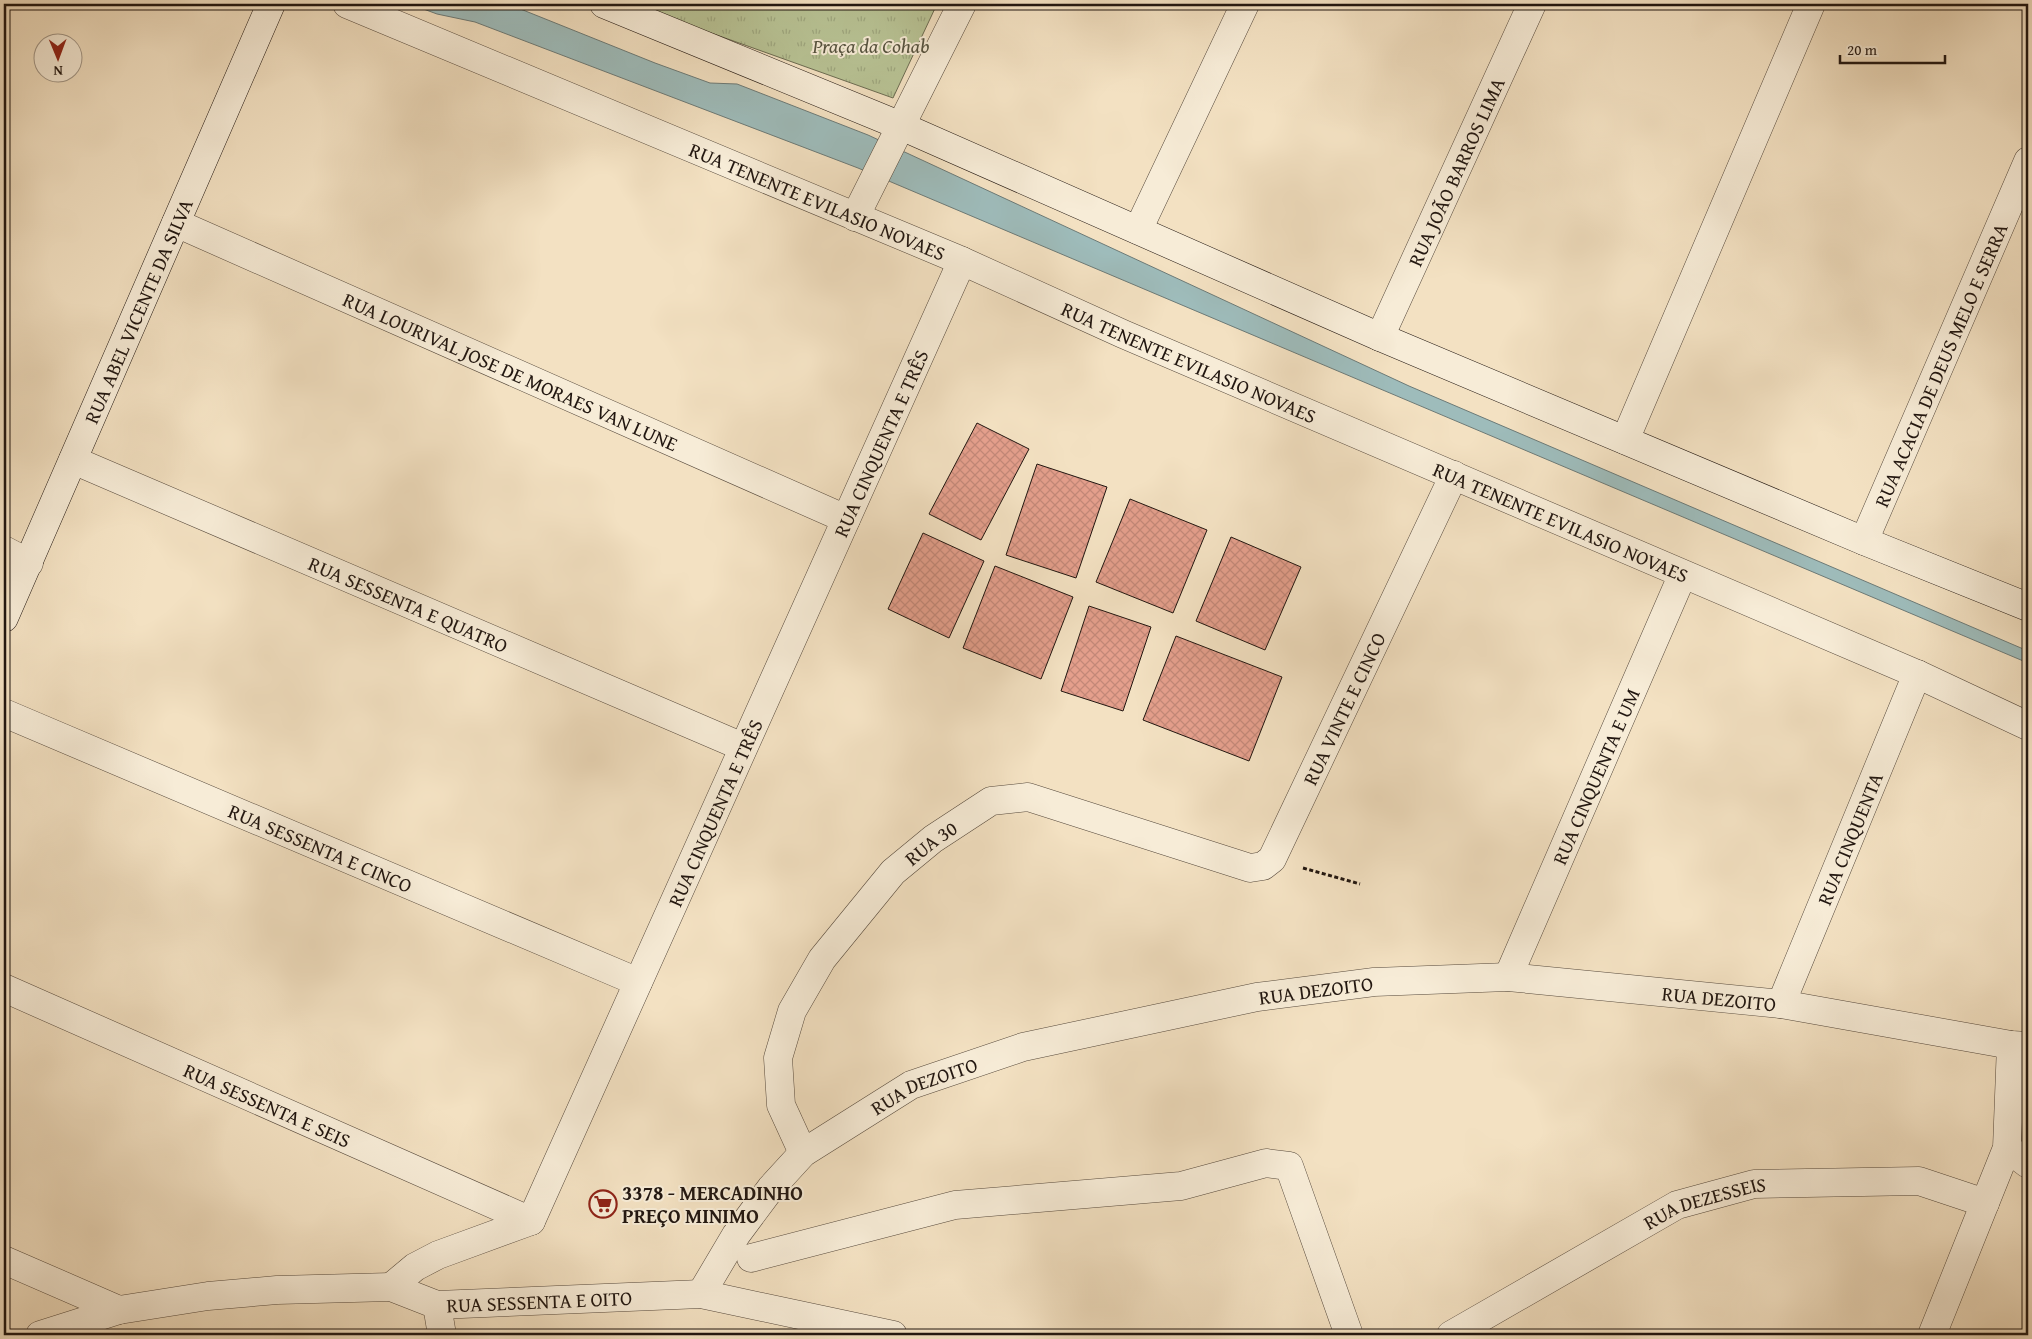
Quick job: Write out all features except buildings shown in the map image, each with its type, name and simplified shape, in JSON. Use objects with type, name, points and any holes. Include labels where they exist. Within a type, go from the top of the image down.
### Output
[{"type":"street","name":"RUA ABEL VICENTE DA SILVA","points":[[4,618],[271,4]]},
{"type":"street","name":"RUA TENENTE EVILASIO NOVAES","points":[[347,4],[962,262],[1123,334],[1454,475],[1682,576],[1917,674],[2028,726]]},
{"type":"street","points":[[604,4],[897,133],[1138,230],[1380,338],[1864,541],[2028,607]]},
{"type":"street","points":[[854,216],[962,4]]},
{"type":"street","points":[[1138,230],[1245,4]]},
{"type":"street","name":"RUA JOÃO BARROS LIMA","points":[[1380,338],[1532,4]]},
{"type":"street","points":[[1625,440],[1811,4]]},
{"type":"street","name":"RUA ACACIA DE DEUS MELO E SERRA","points":[[1864,541],[2028,161]]},
{"type":"street","name":"RUA LOURIVAL JOSE DE MORAES VAN LUNE","points":[[176,223],[846,518]]},
{"type":"street","name":"RUA CINQUENTA E TRÊS","points":[[531,1221],[962,262]]},
{"type":"street","name":"RUA SESSENTA E QUATRO","points":[[73,460],[743,747]]},
{"type":"street","name":"RUA VINTE E CINCO","points":[[1272,859],[1454,475]]},
{"type":"street","points":[[4,550],[29,563]]},
{"type":"street","name":"RUA CINQUENTA E UM","points":[[1508,976],[1682,576]]},
{"type":"street","name":"RUA CINQUENTA","points":[[1781,1004],[1917,674]]},
{"type":"street","name":"RUA SESSENTA E CINCO","points":[[4,713],[638,982]]},
{"type":"street","name":"RUA 30","points":[[803,1153],[781,1105],[779,1088],[778,1058],[792,1011],[822,959],[893,872],[933,839],[992,801],[1010,797],[1028,797],[1250,868],[1263,866],[1272,859]]},
{"type":"street","name":"RUA DEZOITO","points":[[701,1294],[736,1235],[771,1188],[803,1153],[911,1085],[1023,1047],[1257,996],[1374,982],[1508,976],[1781,1004],[2019,1045]]},
{"type":"street","name":"RUA SESSENTA E SEIS","points":[[4,988],[531,1221]]},
{"type":"street","points":[[1932,1335],[1985,1203],[2017,1156],[2019,1045]]},
{"type":"street","points":[[751,1258],[955,1205],[1181,1186],[1266,1163],[1289,1166],[1349,1335]]},
{"type":"street","name":"RUA DEZESSEIS","points":[[1451,1335],[1677,1206],[1754,1184],[1918,1181],[1985,1203]]},
{"type":"street","points":[[390,1288],[415,1267],[438,1255],[531,1221]]},
{"type":"street","points":[[4,1260],[119,1310]]},
{"type":"street","name":"RUA SESSENTA E OITO","points":[[40,1335],[119,1310],[208,1296],[276,1290],[390,1288],[437,1305],[701,1294],[893,1335]]},
{"type":"street","points":[[437,1305],[442,1335]]},
{"type":"path","points":[[4,15],[9,4]]},
{"type":"path","points":[[1272,859],[1360,884]]},
{"type":"green space","name":"Praça da Cohab","points":[[630,4],[937,4],[893,98]]},
{"type":"water","points":[[410,4],[508,4],[655,63],[710,83],[737,84],[868,135],[1409,386],[2028,651],[2028,663],[858,168],[475,22],[437,14]]},
{"type":"place","name":"3378 - MERCADINHO PREÇO MINIMO","points":[[603,1204]]}]
